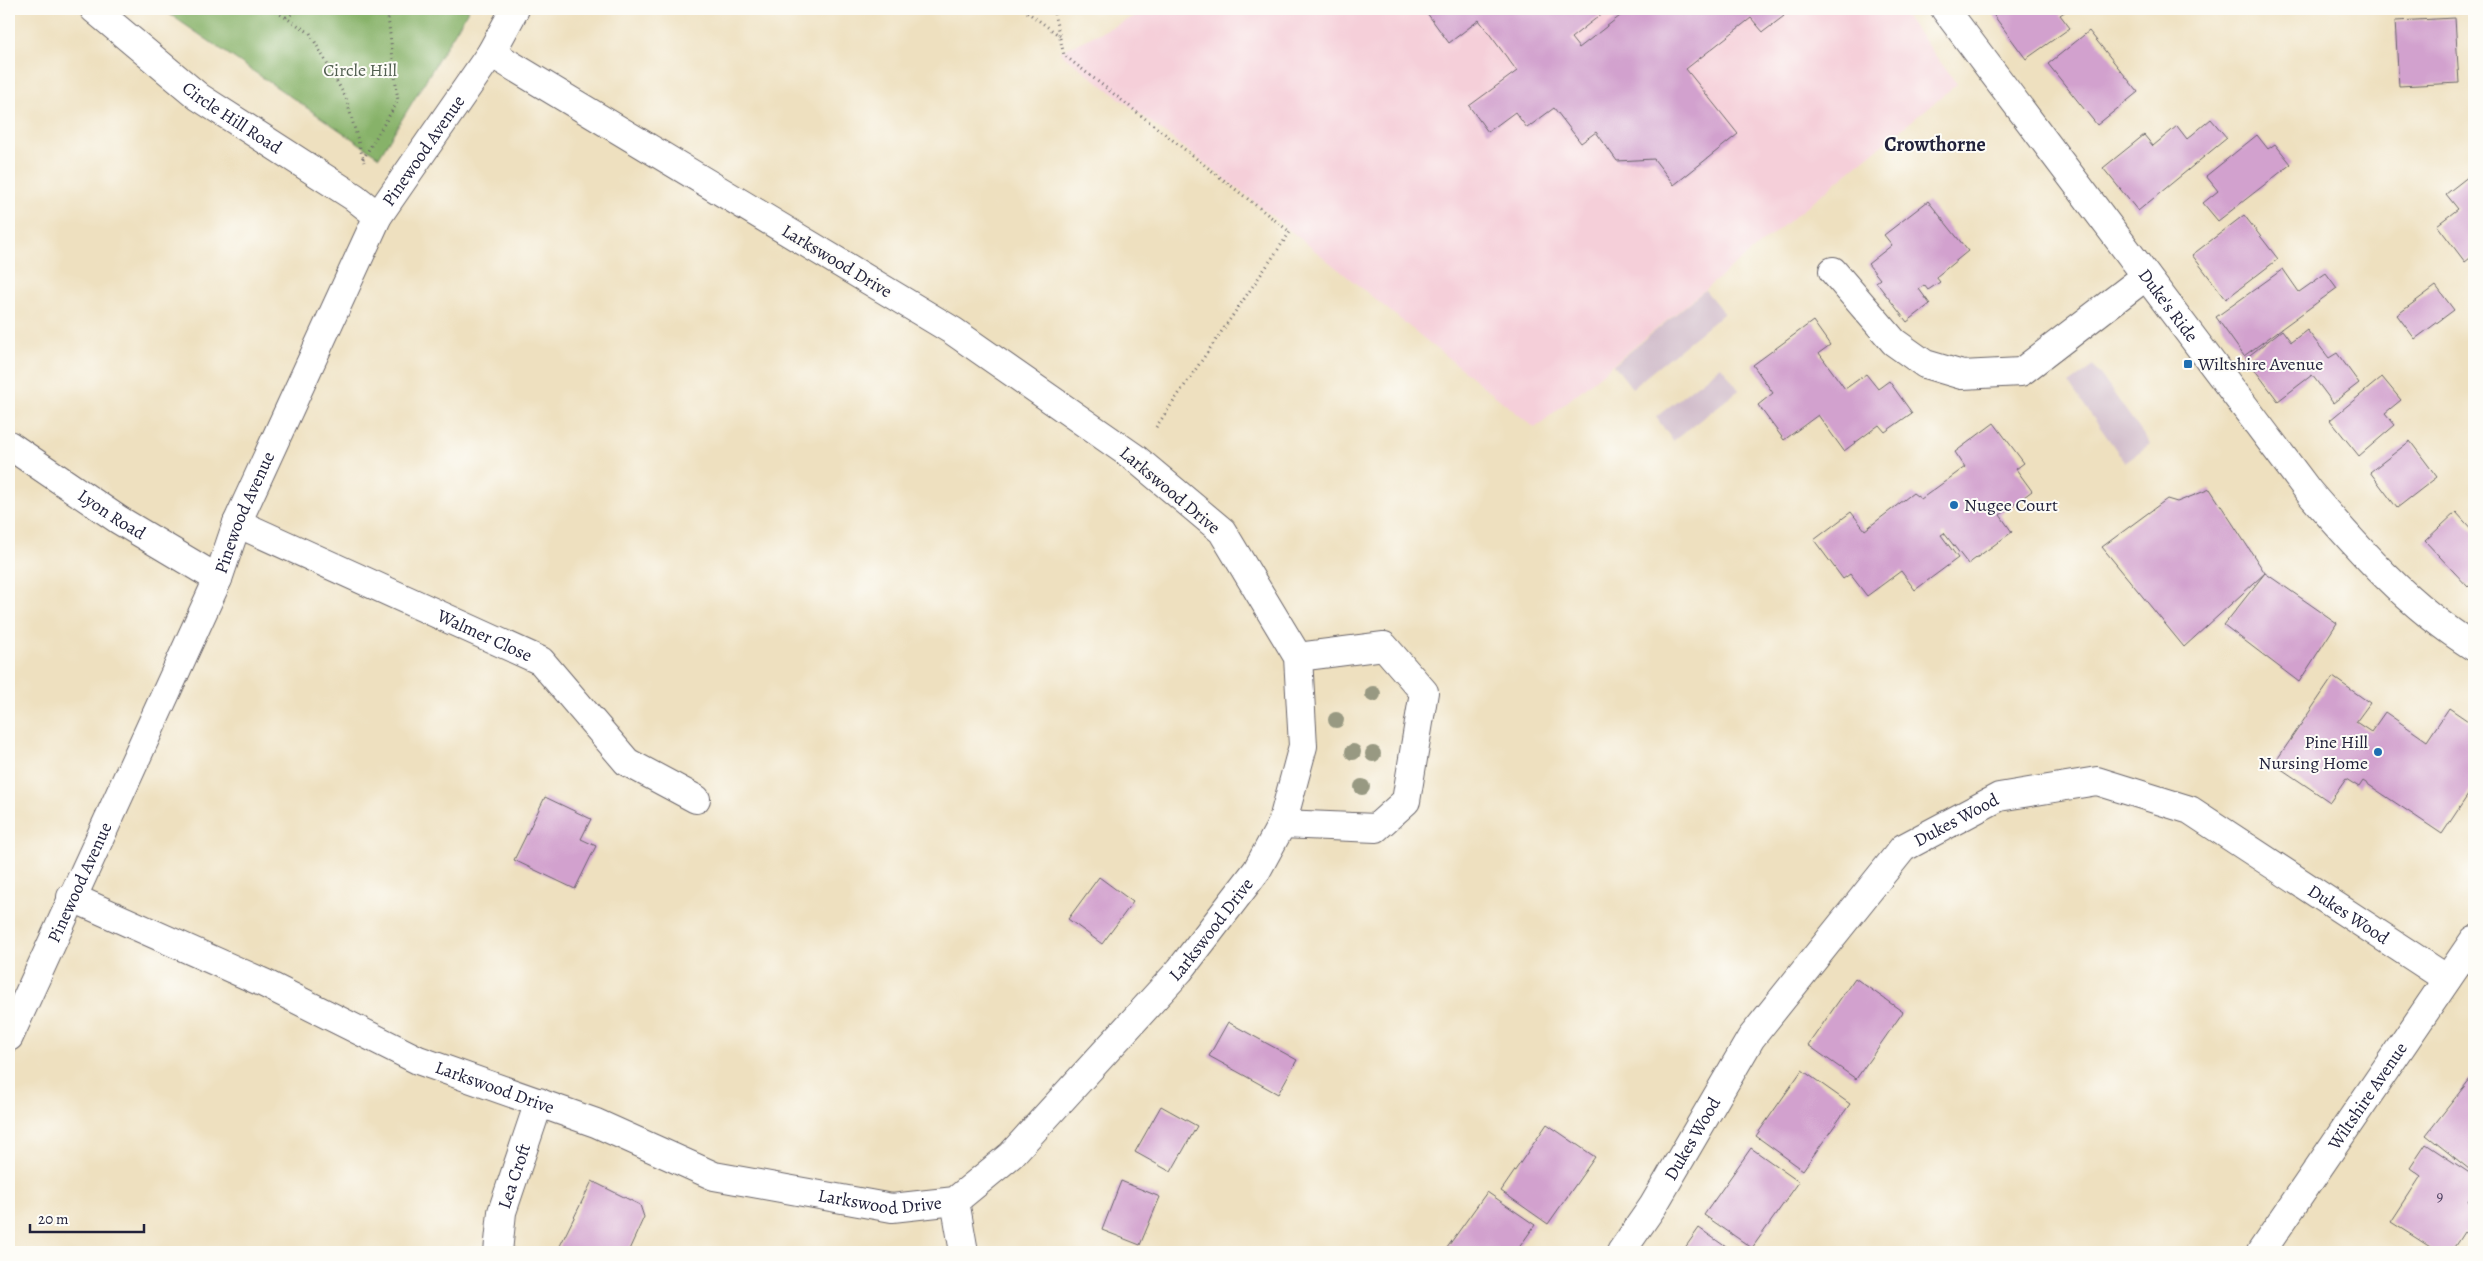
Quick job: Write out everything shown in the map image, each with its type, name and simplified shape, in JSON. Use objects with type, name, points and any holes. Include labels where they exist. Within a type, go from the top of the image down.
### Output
[{"type":"street","name":"Circle Hill Road","points":[[94,9],[199,97],[354,197],[378,216]]},
{"type":"street","name":"Pinewood Avenue","points":[[9,1037],[218,579],[237,523],[378,216],[491,53],[515,9]]},
{"type":"street","name":"Duke's Ride","points":[[1945,9],[2309,492],[2361,553],[2400,593],[2474,647]]},
{"type":"street","name":"Larkswood Drive","points":[[72,897],[264,983],[418,1060],[596,1123],[714,1176],[892,1208],[955,1200],[1011,1155],[1180,970],[1257,870],[1282,824],[1303,746],[1298,657],[1222,531],[1135,458],[953,330],[491,53]]},
{"type":"street","points":[[1833,271],[1894,342],[1925,364],[1962,375],[2021,372],[2146,276]]},
{"type":"street","name":"Lyon Road","points":[[9,445],[119,520],[218,579]]},
{"type":"street","name":"Walmer Close","points":[[237,523],[541,661],[627,762],[696,799]]},
{"type":"street","points":[[1282,824],[1376,828],[1406,801],[1424,692],[1384,646],[1298,657]]},
{"type":"street","name":"Dukes Wood","points":[[1620,1252],[1652,1206],[1751,1038],[1903,848],[1999,797],[2097,781],[2190,810],[2447,979]]},
{"type":"street","name":"Wiltshire Avenue","points":[[2261,1252],[2474,940]]},
{"type":"street","name":"Lea Croft","points":[[498,1252],[502,1212],[539,1102]]},
{"type":"street","points":[[955,1200],[964,1252]]},
{"type":"path","points":[[272,9],[310,33],[346,98],[378,216]]},
{"type":"path","points":[[286,17],[301,9]]},
{"type":"path","points":[[363,160],[398,101],[387,9]]},
{"type":"path","points":[[1023,9],[1060,36]]},
{"type":"path","points":[[1053,9],[1064,55],[1290,232],[1135,458]]},
{"type":"shaded area","points":[[1150,9],[1900,9],[1957,84],[1535,428],[1246,195],[1059,52]]},
{"type":"shaded area","points":[[1705,290],[1724,313],[1632,388],[1614,365]]},
{"type":"shaded area","points":[[1721,366],[1739,390],[1673,441],[1656,417]]},
{"type":"shaded area","points":[[2094,366],[2150,444],[2125,462],[2069,384]]},
{"type":"green space","name":"Circle Hill","points":[[162,9],[469,9],[379,157]]},
{"type":"building","points":[[1424,9],[1608,9],[1571,38],[1579,48],[1629,9],[1778,9],[1784,16],[1763,32],[1751,18],[1686,69],[1738,134],[1674,185],[1654,159],[1617,161],[1596,132],[1581,143],[1554,108],[1527,128],[1515,112],[1488,132],[1469,106],[1517,71],[1479,20],[1449,43]]},
{"type":"building","points":[[1989,9],[2069,9],[2060,15],[2070,28],[2026,59]]},
{"type":"building","points":[[2455,18],[2459,83],[2399,86],[2395,21]]},
{"type":"building","points":[[2089,31],[2138,92],[2097,125],[2048,64]]},
{"type":"building","points":[[2211,119],[2227,138],[2138,211],[2103,168],[2144,135],[2153,146],[2177,126],[2187,139]]},
{"type":"building","points":[[2257,135],[2268,149],[2275,144],[2291,164],[2218,221],[2203,203],[2218,191],[2206,176]]},
{"type":"building","points":[[2474,172],[2474,255],[2465,262],[2437,225],[2458,209],[2446,194]]},
{"type":"building","points":[[1928,201],[1968,251],[1936,277],[1940,282],[1928,290],[1924,285],[1919,289],[1930,304],[1907,322],[1876,282],[1880,279],[1868,264],[1892,245],[1884,235]]},
{"type":"building","points":[[2244,215],[2278,259],[2226,299],[2192,255]]},
{"type":"building","points":[[2283,269],[2299,292],[2326,273],[2337,288],[2244,356],[2216,317]]},
{"type":"building","points":[[2436,286],[2454,310],[2415,339],[2397,315]]},
{"type":"building","points":[[1813,321],[1830,345],[1819,353],[1845,389],[1866,374],[1878,389],[1889,381],[1912,413],[1885,432],[1879,425],[1844,451],[1818,415],[1784,440],[1758,405],[1773,393],[1753,365]]},
{"type":"building","points":[[2282,330],[2291,342],[2307,330],[2329,358],[2337,353],[2359,383],[2333,403],[2312,375],[2278,401],[2246,358]]},
{"type":"building","points":[[2382,377],[2401,400],[2385,413],[2395,425],[2359,456],[2330,420]]},
{"type":"building","name":"Nugee Court","points":[[1994,423],[2024,463],[2016,469],[2032,491],[2000,515],[2012,532],[1968,564],[1944,533],[1941,535],[1958,558],[1915,590],[1901,571],[1867,596],[1850,574],[1843,579],[1814,540],[1851,512],[1865,530],[1913,493],[1921,499],[1965,467],[1955,452]]},
{"type":"building","points":[[2410,441],[2437,477],[2397,508],[2370,472]]},
{"type":"building","points":[[2210,489],[2265,573],[2184,647],[2102,547],[2167,499],[2177,502]]},
{"type":"building","points":[[2456,512],[2474,532],[2474,581],[2468,587],[2425,541]]},
{"type":"building","name":"Pine Hill Nursing Home","points":[[2265,573],[2337,623],[2299,682],[2224,625]]},
{"type":"building","name":"Pine Hill Nursing Home","points":[[2333,677],[2370,703],[2356,722],[2371,732],[2385,712],[2427,741],[2449,708],[2474,725],[2474,786],[2442,834],[2363,781],[2359,787],[2346,779],[2330,802],[2274,764]]},
{"type":"building","points":[[545,797],[591,819],[581,839],[596,846],[575,889],[514,860]]},
{"type":"building","points":[[1099,877],[1133,902],[1102,944],[1068,919]]},
{"type":"building","points":[[1855,978],[1903,1012],[1856,1079],[1808,1045]]},
{"type":"building","points":[[1228,1022],[1297,1060],[1278,1094],[1209,1056]]},
{"type":"building","points":[[1802,1070],[1850,1104],[1803,1170],[1756,1136]]},
{"type":"building","points":[[2474,1074],[2474,1173],[2426,1135]]},
{"type":"building","points":[[1161,1106],[1197,1126],[1171,1172],[1135,1152]]},
{"type":"building","points":[[1547,1124],[1595,1157],[1548,1224],[1501,1191]]},
{"type":"building","points":[[2426,1144],[2474,1176],[2474,1192],[2468,1201],[2474,1205],[2474,1239],[2464,1232],[2451,1252],[2438,1252],[2391,1222],[2421,1176],[2410,1168]]},
{"type":"building","points":[[1751,1148],[1799,1182],[1752,1248],[1704,1215]]},
{"type":"building","points":[[592,1181],[640,1205],[644,1217],[628,1252],[557,1252]]},
{"type":"building","points":[[1121,1181],[1160,1197],[1140,1245],[1102,1230]]},
{"type":"building","points":[[1487,1192],[1535,1225],[1516,1252],[1444,1252]]},
{"type":"building","points":[[1699,1228],[1733,1252],[1682,1252]]},
{"type":"place","name":"Wiltshire Avenue","points":[[2188,364]]},
{"type":"place","name":"Nugee Court","points":[[1954,505]]},
{"type":"place","name":"Pine Hill Nursing Home","points":[[2378,752]]},
{"type":"district","name":"Crowthorne","points":[[1935,144]]}]
